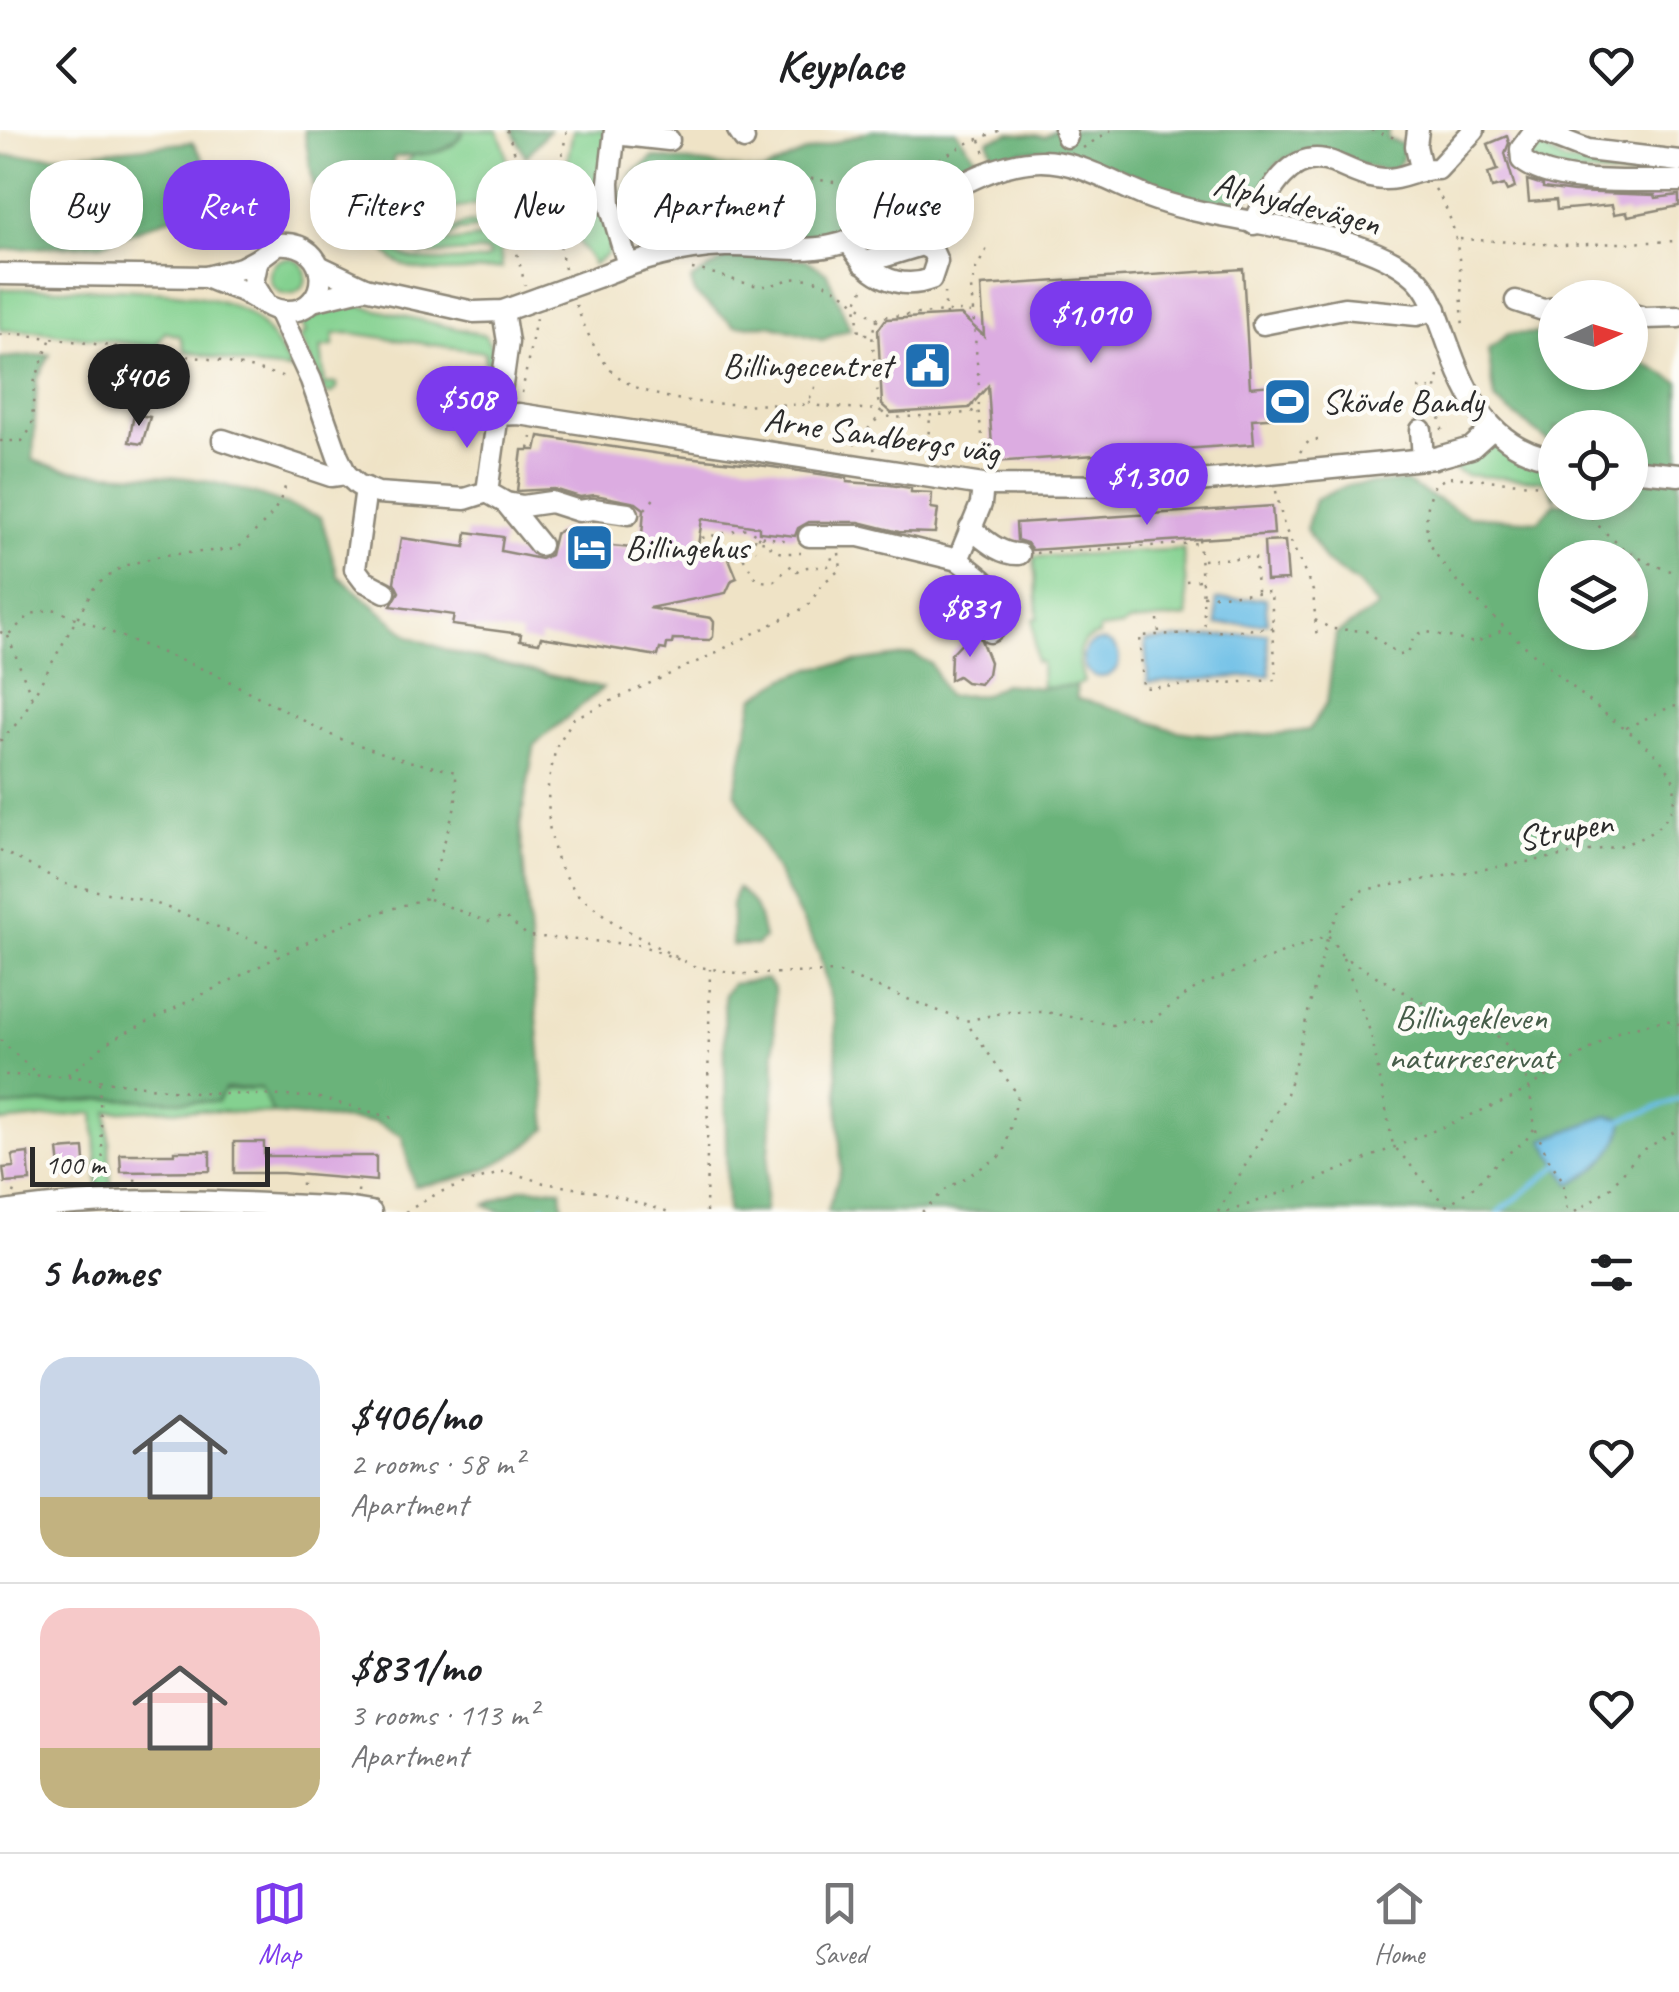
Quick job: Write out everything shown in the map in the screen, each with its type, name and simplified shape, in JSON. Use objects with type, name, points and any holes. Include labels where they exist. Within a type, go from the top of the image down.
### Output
[{"type":"street","points":[[1418,130],[1416,146],[1421,168]]},
{"type":"street","points":[[1254,224],[1272,186],[1297,164],[1328,160],[1367,176],[1387,180],[1403,177],[1421,168],[1438,170],[1474,130]]},
{"type":"street","points":[[1679,161],[1588,150],[1536,130],[1521,149],[1522,160],[1530,168],[1571,177],[1679,181]]},
{"type":"street","points":[[628,265],[610,205],[615,132],[668,140]]},
{"type":"street","name":"Alphyddevägen","points":[[974,182],[1006,167],[1046,161],[1070,144],[1152,199],[1207,216],[1370,249],[1394,261],[1420,282],[1436,309],[1462,384],[1492,428]]},
{"type":"street","points":[[0,274],[206,278],[241,268],[267,250],[291,243],[313,255],[319,266],[320,284],[312,301],[291,312],[206,278]]},
{"type":"street","name":"Alphyddevägen","points":[[319,266],[365,288],[474,312],[504,311],[628,265],[685,250]]},
{"type":"street","points":[[856,250],[864,263]]},
{"type":"street","points":[[258,259],[253,283],[272,307],[311,380],[346,474],[366,488],[378,493],[465,499],[487,492],[506,503],[523,506],[551,502],[580,511],[594,508],[632,516]]},
{"type":"street","name":"Alphyddevägen","points":[[312,301],[365,288]]},
{"type":"street","points":[[1516,302],[1538,308]]},
{"type":"street","points":[[1263,324],[1344,308],[1416,314],[1436,309]]},
{"type":"street","points":[[487,492],[508,342],[504,311]]},
{"type":"street","points":[[1648,318],[1679,316]]},
{"type":"street","name":"Arne Sandbergs väg","points":[[496,415],[519,414],[986,478],[1148,486],[1423,459],[1447,467],[1492,428]]},
{"type":"street","points":[[1492,428],[1538,457]]},
{"type":"street","points":[[1421,430],[1423,459]]},
{"type":"street","points":[[222,440],[331,476],[346,474]]},
{"type":"street","points":[[1648,472],[1679,475]]},
{"type":"street","points":[[958,560],[981,504],[986,478]]},
{"type":"street","points":[[366,488],[356,570],[364,581],[385,592]]},
{"type":"street","points":[[506,503],[540,545]]},
{"type":"street","points":[[970,528],[998,549],[1018,554]]},
{"type":"street","points":[[808,542],[859,536],[958,560],[1000,598],[1002,615],[990,632]]},
{"type":"street","points":[[4,1212],[132,1201],[220,1202],[371,1212]]},
{"type":"path","points":[[507,130],[518,160]]},
{"type":"path","points":[[562,160],[567,130]]},
{"type":"path","points":[[816,179],[890,187],[966,144],[1001,130]]},
{"type":"path","points":[[516,156],[512,233],[536,299],[537,314],[519,414]]},
{"type":"path","points":[[1421,168],[1447,207],[1458,240],[1463,335]]},
{"type":"path","points":[[610,205],[617,205]]},
{"type":"path","points":[[1458,240],[1562,245],[1679,241]]},
{"type":"path","points":[[986,478],[971,286],[989,245]]},
{"type":"path","points":[[560,250],[566,276]]},
{"type":"path","points":[[692,250],[692,270],[718,272],[737,282],[767,286],[810,279],[832,286],[879,323],[874,334],[880,412]]},
{"type":"path","points":[[944,281],[946,316]]},
{"type":"path","points":[[575,304],[590,338],[612,371],[634,387],[666,398],[802,405],[814,393],[818,369]]},
{"type":"path","points":[[856,304],[859,334],[872,334]]},
{"type":"path","points":[[966,320],[971,313]]},
{"type":"path","points":[[880,412],[872,334],[876,316],[971,313]]},
{"type":"path","points":[[0,335],[217,360],[300,380]]},
{"type":"path","points":[[0,442],[22,442],[32,427],[34,383],[51,338]]},
{"type":"path","points":[[1454,361],[1444,368],[1436,388],[1447,467],[1538,483]]},
{"type":"path","points":[[1418,389],[1436,388]]},
{"type":"path","points":[[806,401],[880,412],[891,418],[978,410]]},
{"type":"path","points":[[972,404],[978,410]]},
{"type":"path","points":[[854,444],[886,409]]},
{"type":"path","points":[[847,452],[921,445],[928,438],[930,416]]},
{"type":"path","points":[[1295,458],[1308,441],[1318,440]]},
{"type":"path","points":[[1135,446],[1137,478]]},
{"type":"path","points":[[0,740],[20,720],[95,586],[124,566],[164,555],[237,549],[249,541],[279,504],[293,463]]},
{"type":"path","name":"Strupen","points":[[1218,1212],[1287,1094],[1328,935],[1340,910],[1363,890],[1619,846],[1650,836],[1674,816],[1675,783],[1655,754],[1564,681],[1447,569],[1430,545],[1428,502],[1447,467]]},
{"type":"path","points":[[1274,474],[1284,526],[1313,591],[1317,640]]},
{"type":"path","points":[[632,516],[658,494]]},
{"type":"path","points":[[1593,520],[1626,552],[1679,573]]},
{"type":"path","points":[[702,538],[747,528],[757,538],[767,542],[772,550],[784,555],[804,552],[808,542],[799,542],[757,538],[748,537],[740,555],[758,580],[774,581],[792,565]]},
{"type":"path","points":[[1018,554],[1199,541],[1205,632]]},
{"type":"path","points":[[746,544],[756,550]]},
{"type":"path","points":[[693,966],[618,926],[576,893],[556,861],[549,826],[548,784],[556,747],[574,718],[703,660],[808,606],[823,583],[841,569],[839,551]]},
{"type":"path","points":[[790,553],[797,571],[802,567],[829,566],[833,560],[828,553]]},
{"type":"path","points":[[1200,560],[1256,557],[1257,592]]},
{"type":"path","points":[[1186,582],[1202,580]]},
{"type":"path","points":[[1202,596],[1271,592],[1274,628],[1276,680],[1142,688],[1140,636],[1274,628]]},
{"type":"path","points":[[8,635],[30,614],[53,609],[215,674],[335,737],[456,772],[456,804],[427,898]]},
{"type":"path","points":[[1158,619],[1159,635]]},
{"type":"path","points":[[1316,620],[1332,630],[1366,632],[1400,655],[1408,652],[1413,639],[1424,631],[1475,643],[1508,628]]},
{"type":"path","points":[[0,632],[8,635],[32,698]]},
{"type":"path","points":[[1624,729],[1672,706],[1679,708]]},
{"type":"path","points":[[0,850],[68,885],[152,902],[286,953]]},
{"type":"path","points":[[66,1076],[112,1040],[348,922],[427,898],[488,922],[504,916],[528,936],[602,945],[640,945],[693,966],[744,974],[838,972],[965,1021],[1018,1095],[1004,1154],[944,1190],[922,1212]]},
{"type":"path","points":[[965,1021],[1006,1012],[1046,1012],[1113,1026],[1130,1018],[1148,1023],[1197,987],[1328,935],[1343,957],[1371,1034],[1393,1146],[1445,1205]]},
{"type":"path","points":[[1343,957],[1438,1011],[1491,1030],[1514,1052],[1529,1086],[1535,1128],[1567,1192],[1567,1212]]},
{"type":"path","points":[[706,1212],[710,968]]},
{"type":"path","points":[[1227,1212],[1304,1185],[1514,1097],[1622,1030],[1666,1020],[1679,1024]]},
{"type":"path","points":[[0,1040],[38,1075]]},
{"type":"path","points":[[0,1075],[66,1076],[195,1093],[316,1097],[393,1118]]},
{"type":"path","points":[[99,1080],[105,1192]]},
{"type":"path","points":[[1437,1212],[1474,1186],[1535,1128]]},
{"type":"path","points":[[1574,1212],[1611,1186],[1640,1152],[1679,1130]]},
{"type":"path","points":[[135,1183],[136,1172]]},
{"type":"path","points":[[405,1212],[440,1192],[506,1172],[609,1194],[669,1212]]},
{"type":"path","points":[[301,1196],[302,1176]]},
{"type":"green space","points":[[304,130],[463,133],[441,151],[393,160],[310,160],[310,165]]},
{"type":"green space","points":[[462,130],[497,130],[506,160],[476,160],[476,204],[456,208],[456,160],[409,160],[416,154],[451,147]]},
{"type":"green space","points":[[512,130],[549,130],[526,157]]},
{"type":"green space","points":[[573,130],[610,130],[610,247],[607,255],[593,265],[584,250],[597,250],[597,160],[567,160]]},
{"type":"green space","points":[[873,130],[956,131],[981,164],[974,168],[974,160],[836,160],[836,232],[816,239],[816,160],[788,160]]},
{"type":"green space","points":[[1056,130],[1389,130],[1387,139],[1405,145],[1402,160],[1394,170],[1379,170],[1325,152],[1296,154],[1277,165],[1261,187],[1235,206],[1189,198],[1117,169],[1052,151],[1024,151],[994,160],[988,140],[1011,133],[1044,136]]},
{"type":"green space","points":[[192,142],[204,160],[163,160],[163,220],[143,228],[143,160],[30,160],[30,248],[0,250],[0,156],[68,155]]},
{"type":"green space","points":[[1533,143],[1567,163],[1635,170],[1631,177],[1568,172],[1530,161]]},
{"type":"green space","points":[[476,222],[476,229],[456,233],[456,228]]},
{"type":"green space","points":[[476,238],[476,250],[500,250],[502,268],[424,271],[396,261],[385,251],[395,250],[423,260],[484,260],[490,256],[486,251],[422,255],[410,250],[456,250],[456,241]]},
{"type":"green space","points":[[733,254],[805,259],[827,273],[850,329],[822,340],[770,325],[735,326],[695,294],[691,280]]},
{"type":"green space","points":[[288,258],[301,263],[306,276],[301,289],[288,294],[275,289],[270,276],[275,263]]},
{"type":"green space","points":[[0,289],[167,292],[229,304],[263,327],[292,370],[185,351],[180,336],[165,332],[156,347],[37,331],[0,330]]},
{"type":"green space","points":[[356,305],[485,335],[494,352],[492,364],[485,363],[485,352],[334,334],[333,346],[321,348],[325,384],[337,383],[337,389],[325,393],[300,337],[306,333],[302,324],[324,311]]},
{"type":"green space","name":"Billingekleven naturreservat","points":[[1538,333],[1538,390],[1648,390],[1648,366],[1679,382],[1679,1212],[827,1212],[841,1169],[835,1018],[819,953],[735,792],[754,698],[786,678],[812,668],[913,654],[931,664],[947,696],[984,695],[1004,684],[1076,686],[1077,699],[1182,731],[1237,735],[1309,730],[1327,703],[1336,634],[1378,607],[1358,584],[1325,561],[1306,529],[1315,500],[1348,485],[1405,482],[1468,516],[1538,521],[1648,520],[1648,410],[1538,410],[1538,433],[1495,400],[1488,350],[1508,334]]},
{"type":"green space","points":[[50,354],[37,380],[33,460],[72,470],[210,482],[321,517],[338,576],[411,637],[455,653],[603,688],[535,744],[520,826],[547,1129],[518,1152],[469,1175],[414,1186],[402,1136],[374,1122],[273,1114],[261,1088],[225,1089],[217,1102],[107,1099],[0,1107],[0,358]]},
{"type":"green space","points":[[1483,446],[1498,446],[1538,461],[1538,480],[1466,475],[1452,468]]},
{"type":"green space","points":[[1183,549],[1188,617],[1099,629],[1099,635],[1084,642],[1079,653],[1084,682],[1042,688],[1033,619],[1038,618],[1034,557]]},
{"type":"green space","points":[[737,888],[749,898],[758,915],[764,938],[757,945],[732,945],[732,905]]},
{"type":"green space","points":[[766,979],[774,988],[775,1080],[764,1212],[727,1212],[724,995],[732,984]]},
{"type":"green space","points":[[262,1088],[273,1114],[164,1109],[108,1112],[111,1190],[98,1190],[94,1113],[0,1122],[0,1107]]},
{"type":"green space","points":[[522,1188],[561,1189],[563,1212],[501,1212],[485,1205]]},
{"type":"water","points":[[1266,598],[1267,623],[1217,625],[1216,600]]},
{"type":"water","points":[[1267,633],[1270,675],[1148,683],[1145,641]]},
{"type":"water","points":[[1101,641],[1114,646],[1119,659],[1114,672],[1101,677],[1088,672],[1083,659],[1088,646]]},
{"type":"water","points":[[1607,1116],[1624,1119],[1618,1140],[1598,1166],[1570,1184],[1543,1140]]},
{"type":"building","points":[[1507,136],[1505,153],[1515,188],[1507,191],[1504,185],[1492,188],[1488,173],[1498,170],[1488,144]]},
{"type":"building","points":[[1527,180],[1543,188],[1574,192],[1656,198],[1679,195],[1679,206],[1628,216],[1627,212],[1614,214],[1612,205],[1557,210],[1556,200],[1529,202]]},
{"type":"building","points":[[1243,269],[1250,387],[1299,383],[1301,416],[1252,419],[1254,444],[993,462],[988,386],[969,408],[891,413],[882,405],[878,330],[886,319],[961,315],[984,336],[981,286]]},
{"type":"building","points":[[134,414],[150,417],[142,444],[129,442]]},
{"type":"building","name":"Billingehus","points":[[539,436],[932,493],[931,508],[938,509],[935,533],[899,532],[859,522],[809,522],[798,528],[795,536],[702,519],[697,552],[722,552],[728,556],[737,578],[726,593],[649,608],[711,618],[714,622],[710,640],[673,639],[666,650],[660,649],[658,656],[541,637],[539,643],[520,640],[521,634],[452,625],[454,615],[391,606],[399,592],[394,582],[401,538],[465,547],[467,532],[503,537],[501,551],[541,559],[550,555],[555,534],[562,530],[584,530],[595,532],[602,545],[641,549],[644,509],[636,503],[595,495],[580,497],[554,489],[517,491],[522,450],[536,450]]},
{"type":"building","points":[[1272,506],[1274,534],[1032,550],[1027,543],[1017,540],[1016,523]]},
{"type":"building","points":[[1285,541],[1288,580],[1266,581],[1264,542]]},
{"type":"building","points":[[976,628],[990,662],[988,674],[980,684],[958,676],[950,680],[951,654]]},
{"type":"building","points":[[234,1142],[264,1142],[264,1156],[376,1156],[376,1181],[234,1173]]},
{"type":"building","points":[[84,1148],[86,1175],[61,1177],[58,1150]]},
{"type":"building","points":[[210,1151],[210,1171],[121,1172],[120,1154]]},
{"type":"building","points":[[28,1153],[30,1181],[5,1183],[3,1168],[14,1167],[12,1155]]},
{"type":"waterway","points":[[1621,1121],[1679,1099]]},
{"type":"waterway","points":[[1499,1212],[1563,1162]]},
{"type":"waterway","points":[[544,1206],[544,1212]]},
{"type":"place","name":"Billingecentret","points":[[927,365]]},
{"type":"place","name":"Skövde Bandy","points":[[1287,401]]},
{"type":"place","name":"Billingehus","points":[[590,547]]}]
